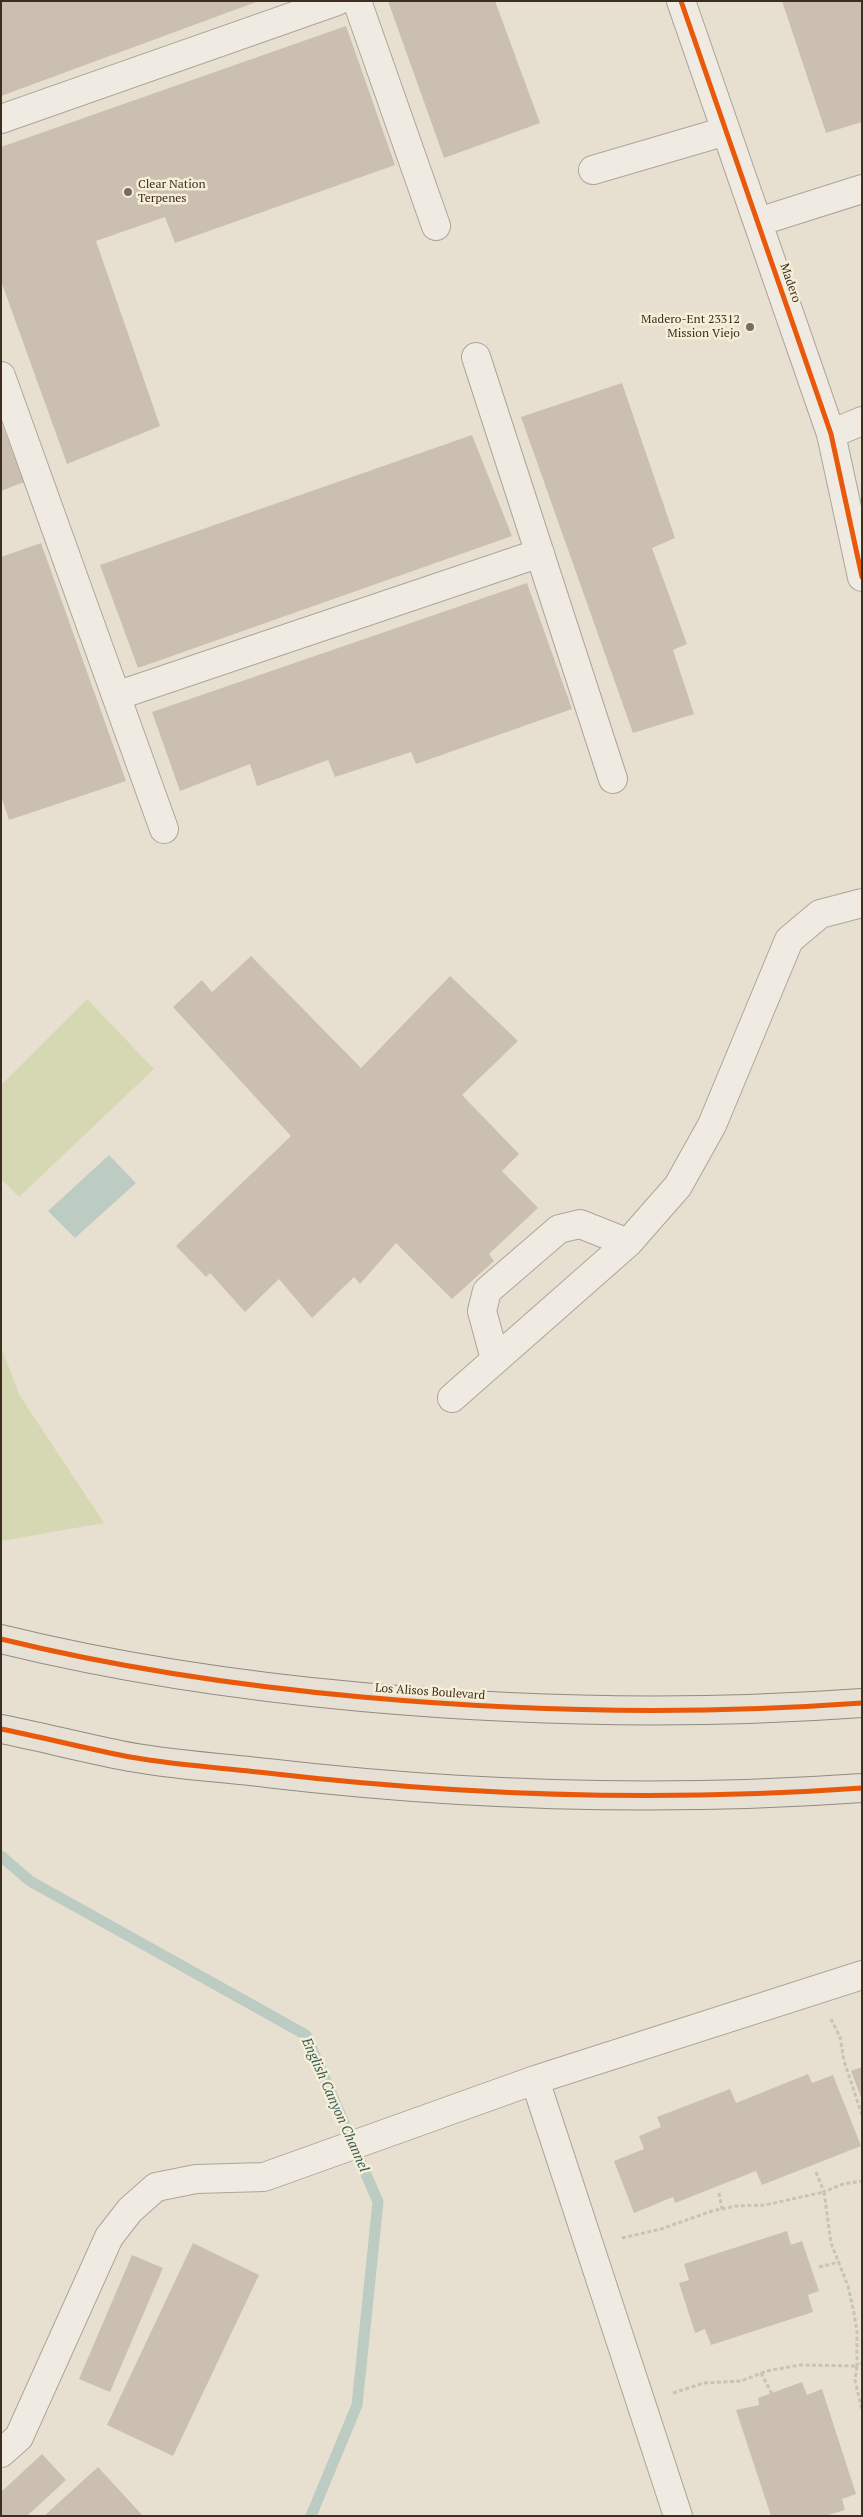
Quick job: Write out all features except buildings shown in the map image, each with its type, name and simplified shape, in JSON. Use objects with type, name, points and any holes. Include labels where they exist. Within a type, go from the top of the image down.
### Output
[{"type":"main road","name":"Los Alisos Boulevard","points":[[1,1639],[120,1664],[201,1677],[303,1691],[403,1700],[604,1711],[779,1709],[862,1704]]},
{"type":"main road","points":[[1,1729],[122,1756],[301,1777],[413,1787],[526,1793],[647,1796],[778,1793],[862,1788]]},
{"type":"street","points":[[1,119],[337,1]]},
{"type":"street","points":[[357,1],[436,226]]},
{"type":"street","name":"Madero","points":[[681,1],[831,434],[862,577]]},
{"type":"street","points":[[593,170],[726,131]]},
{"type":"street","points":[[758,222],[862,188]]},
{"type":"street","points":[[476,357],[613,779]]},
{"type":"street","points":[[1,376],[164,829]]},
{"type":"street","points":[[831,434],[862,422]]},
{"type":"street","points":[[116,696],[540,553]]},
{"type":"street","points":[[452,1398],[628,1243],[678,1186],[712,1125],[789,940],[820,914],[862,903]]},
{"type":"street","points":[[495,1359],[482,1311],[486,1291],[558,1228],[580,1224],[628,1243]]},
{"type":"street","points":[[1,2453],[19,2437],[109,2237],[130,2210],[156,2187],[196,2179],[264,2177],[535,2080],[862,1975]]},
{"type":"street","points":[[535,2080],[678,2516]]},
{"type":"path","points":[[840,2037],[844,2061],[862,2116]]},
{"type":"path","points":[[816,2172],[824,2192],[831,2243],[839,2262],[854,2312],[857,2331],[855,2380],[862,2412]]},
{"type":"path","points":[[649,2230],[722,2209],[765,2205],[824,2192],[843,2184],[862,2181]]},
{"type":"path","points":[[719,2193],[722,2209]]},
{"type":"path","points":[[819,2267],[839,2262]]},
{"type":"path","points":[[704,2384],[740,2381],[761,2373],[800,2365],[857,2366],[862,2363]]},
{"type":"path","points":[[761,2373],[772,2394]]},
{"type":"green space","points":[[87,999],[154,1069],[19,1197],[1,1179],[1,1085]]},
{"type":"green space","points":[[1,1347],[20,1396],[104,1523],[1,1541]]},
{"type":"shaded area","points":[[109,1155],[136,1183],[75,1238],[48,1211]]},
{"type":"waterway","name":"English Canyon Channel","points":[[1,1856],[30,1881],[306,2035],[378,2202],[357,2405],[311,2516]]},
{"type":"cycle path","points":[[681,1],[831,434],[862,577]]},
{"type":"cycle path","points":[[1,1639],[90,1659],[180,1675],[317,1693],[424,1702],[549,1709],[612,1710],[737,1709],[862,1703]]},
{"type":"cycle path","points":[[1,1729],[156,1761],[415,1787],[490,1792],[639,1795],[713,1795],[862,1788]]},
{"type":"place","name":"Clear Nation Terpenes","points":[[128,192]]},
{"type":"place","name":"Madero-Ent 23312 Mission Viejo","points":[[750,327]]}]
